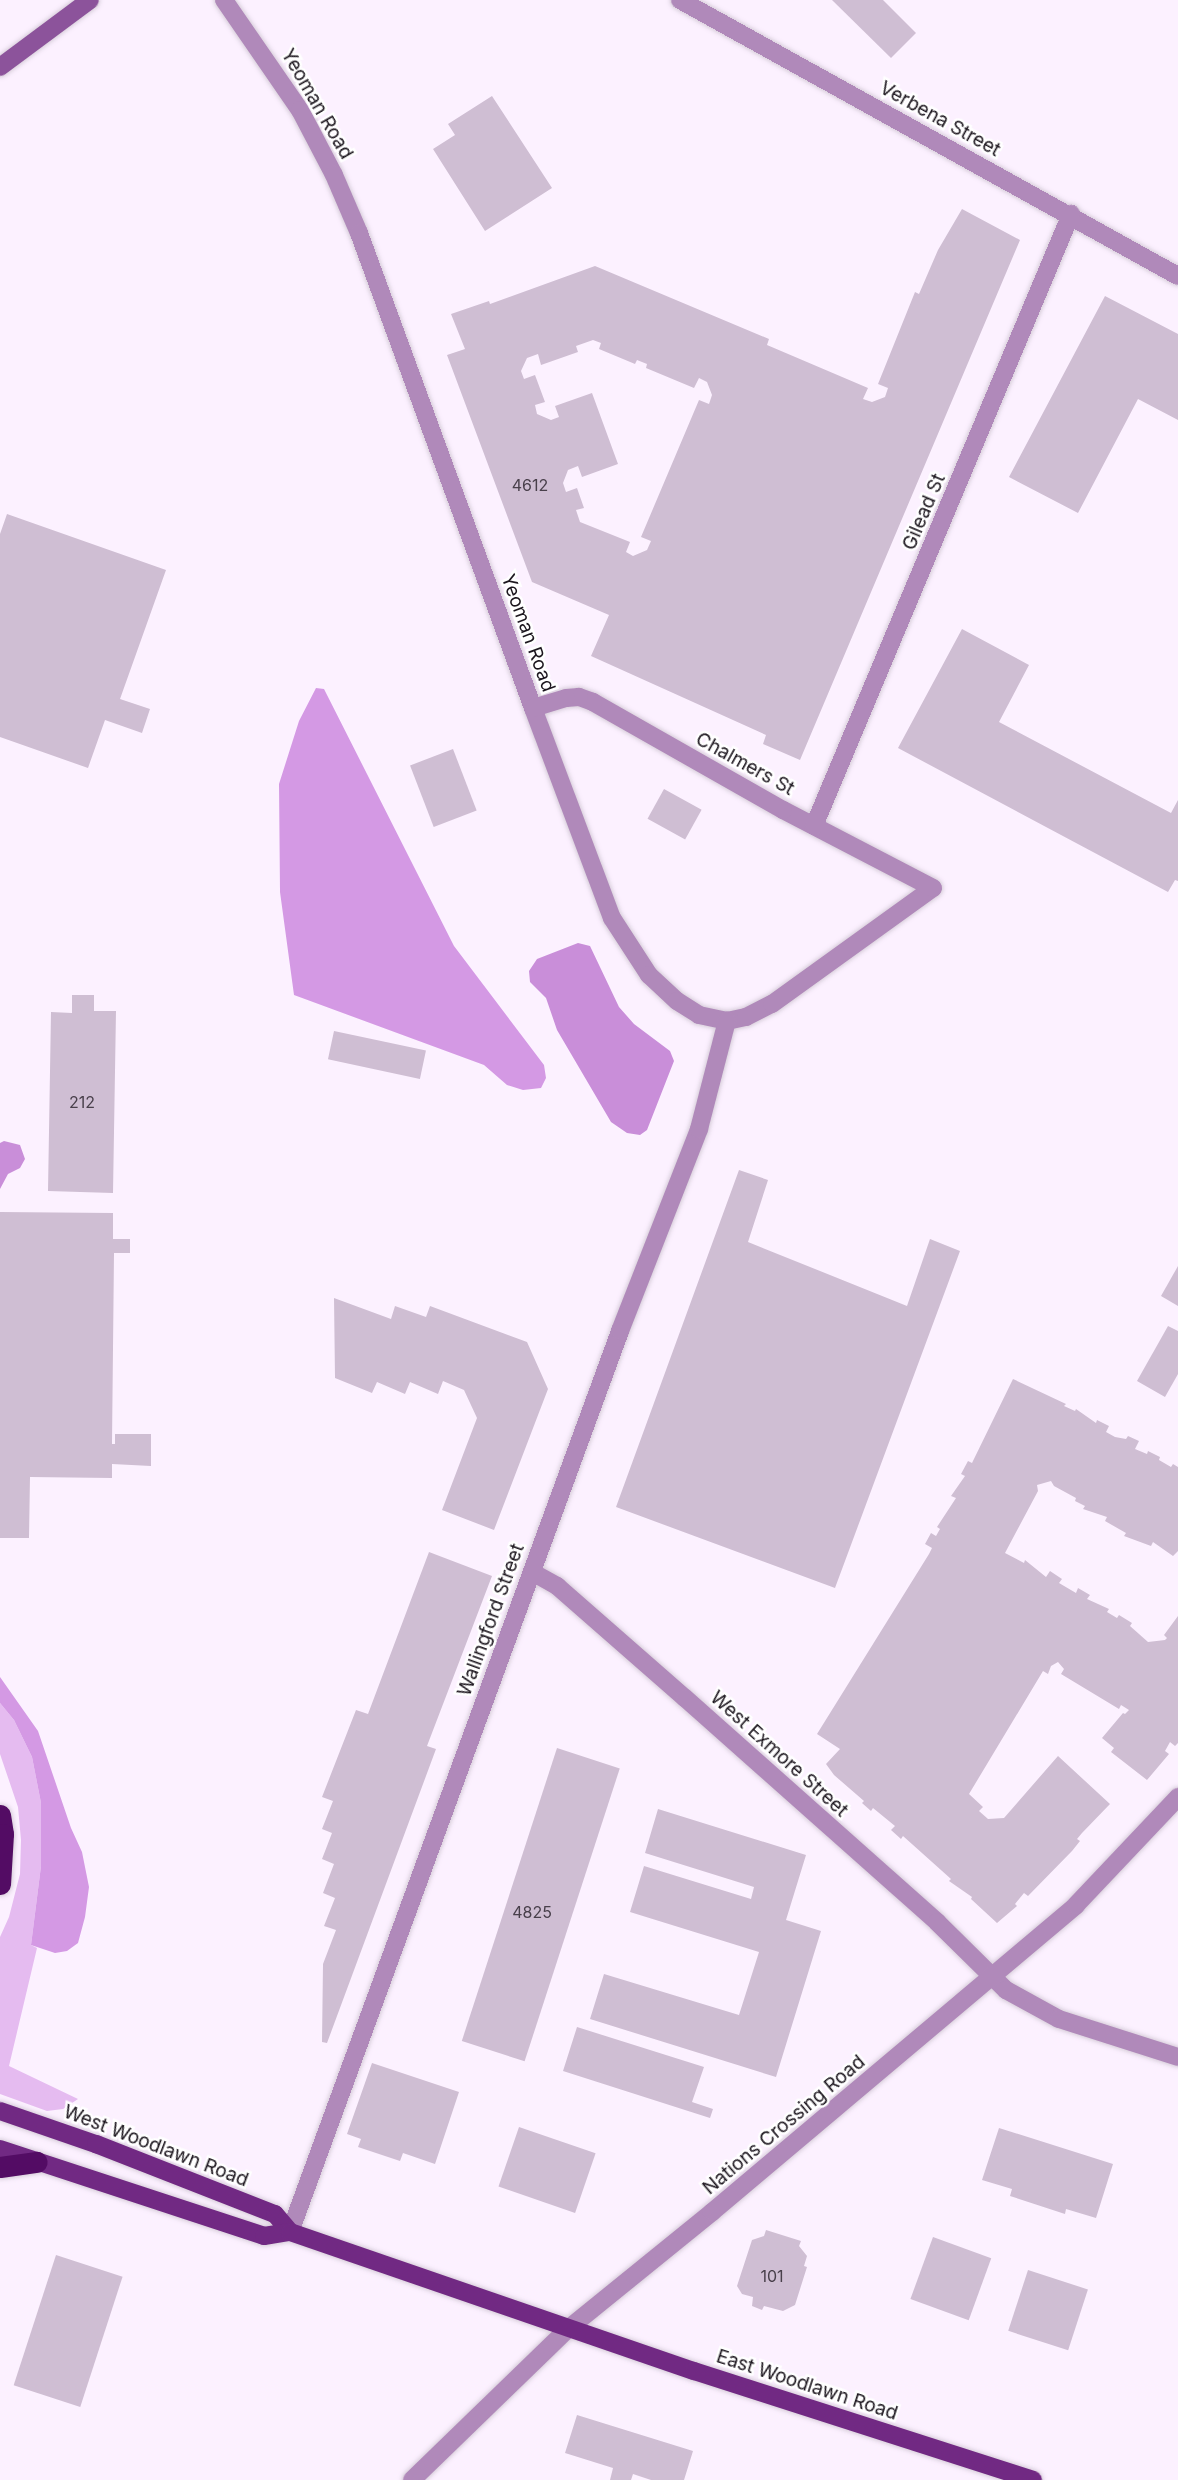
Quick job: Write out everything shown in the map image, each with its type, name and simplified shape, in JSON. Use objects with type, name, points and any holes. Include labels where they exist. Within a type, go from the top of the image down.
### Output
[{"type":"highway","points":[[0,1815],[3,1834],[0,1884]]},
{"type":"highway","points":[[0,2167],[37,2162]]},
{"type":"main road","name":"West Woodlawn Road","points":[[0,2111],[96,2144],[275,2214],[289,2232]]},
{"type":"main road","name":"West Woodlawn Road","points":[[0,2149],[264,2236],[289,2232],[569,2328]]},
{"type":"main road","name":"East Woodlawn Road","points":[[569,2328],[1033,2480]]},
{"type":"street","points":[[0,67],[90,0]]},
{"type":"street","name":"Yeoman Road","points":[[224,0],[300,110],[334,175],[359,233],[612,918],[649,975],[677,1001],[699,1015],[727,1021]]},
{"type":"street","name":"Verbena Street","points":[[680,0],[1071,214],[1178,276]]},
{"type":"street","name":"Gilead St","points":[[814,826],[1071,214]]},
{"type":"street","name":"Chalmers St","points":[[533,708],[566,698],[579,697],[593,702],[814,826],[933,888],[772,1004],[746,1017],[727,1021]]},
{"type":"street","name":"Wallingford Street","points":[[289,2232],[620,1331],[699,1129],[727,1021]]},
{"type":"street","name":"West Exmore Street","points":[[532,1572],[557,1586],[937,1922],[992,1977],[1024,2002],[1050,2015],[1178,2057]]},
{"type":"street","name":"Nations Crossing Road","points":[[412,2480],[569,2328],[1076,1905],[1178,1797]]},
{"type":"shaded area","points":[[316,688],[324,689],[454,946],[544,1065],[546,1078],[541,1088],[523,1090],[507,1085],[484,1065],[294,995],[280,892],[279,784],[299,721]]},
{"type":"shaded area","points":[[578,943],[590,946],[619,1007],[634,1024],[670,1051],[674,1061],[647,1130],[640,1135],[627,1133],[611,1122],[557,1030],[546,998],[530,982],[529,971],[537,959]]},
{"type":"shaded area","points":[[4,1141],[20,1145],[25,1159],[20,1168],[8,1174],[0,1189],[0,1143]]},
{"type":"shaded area","points":[[0,1677],[38,1731],[71,1828],[82,1852],[89,1887],[85,1917],[78,1943],[67,1951],[55,1953],[31,1945],[41,1866],[41,1803],[32,1757],[14,1720],[0,1703]]},
{"type":"shaded area","points":[[0,1703],[14,1720],[32,1757],[41,1803],[41,1866],[31,1945],[37,1948],[9,2066],[78,2099],[63,2109],[47,2111],[0,2094],[0,1937],[9,1917],[20,1874],[21,1840],[18,1807],[0,1754]]},
{"type":"building","points":[[832,0],[883,0],[916,33],[891,58]]},
{"type":"building","points":[[492,96],[552,188],[485,231],[433,149],[455,135],[448,124]]},
{"type":"building","points":[[962,209],[1020,240],[800,760],[763,744],[766,735],[591,656],[609,615],[532,582],[447,355],[465,349],[451,314],[489,301],[490,304],[595,266],[769,339],[767,345],[868,388],[863,399],[872,402],[885,397],[888,388],[878,384],[915,292],[919,294],[938,250]],"holes":[[[593,340],[601,343],[599,349],[635,364],[637,360],[647,364],[646,368],[694,388],[699,378],[707,382],[712,395],[709,404],[699,400],[641,537],[651,541],[647,550],[633,556],[626,552],[630,542],[580,522],[576,510],[584,508],[577,488],[566,492],[563,483],[568,470],[578,466],[582,477],[618,464],[592,393],[555,406],[559,417],[551,420],[537,414],[535,405],[545,402],[535,375],[524,379],[521,371],[527,358],[538,354],[541,365],[578,352],[576,346]]]},
{"type":"building","points":[[1105,296],[1178,334],[1178,420],[1138,399],[1078,513],[1009,477]]},
{"type":"building","points":[[7,514],[166,570],[120,699],[150,709],[142,733],[105,720],[88,768],[0,737],[0,534]]},
{"type":"building","points":[[962,629],[1029,665],[999,722],[1171,813],[1178,800],[1178,881],[1175,880],[1168,892],[898,748]]},
{"type":"building","points":[[453,749],[477,811],[434,827],[410,765]]},
{"type":"building","points":[[664,789],[702,810],[685,840],[648,819]]},
{"type":"building","points":[[72,995],[94,995],[94,1011],[116,1011],[113,1193],[48,1191],[51,1012],[72,1013]]},
{"type":"building","points":[[334,1031],[426,1051],[420,1079],[328,1059]]},
{"type":"building","points":[[739,1170],[768,1180],[748,1242],[907,1306],[930,1239],[960,1251],[835,1588],[616,1507]]},
{"type":"building","points":[[0,1212],[113,1213],[113,1239],[130,1239],[130,1253],[114,1253],[112,1444],[115,1444],[115,1434],[151,1434],[151,1466],[112,1464],[112,1478],[30,1477],[29,1538],[0,1538]]},
{"type":"building","points":[[1178,1266],[1178,1306],[1161,1296]]},
{"type":"building","points":[[334,1298],[391,1319],[395,1306],[426,1317],[430,1306],[527,1342],[548,1389],[494,1530],[442,1510],[477,1418],[464,1390],[443,1381],[438,1394],[410,1382],[405,1394],[377,1382],[372,1393],[335,1378]]},
{"type":"building","points":[[1168,1326],[1178,1331],[1178,1374],[1165,1397],[1137,1381]]},
{"type":"building","points":[[1013,1379],[1066,1404],[1064,1406],[1075,1411],[1076,1409],[1096,1423],[1097,1420],[1109,1426],[1106,1432],[1115,1437],[1126,1439],[1128,1436],[1139,1441],[1135,1449],[1147,1454],[1148,1451],[1171,1467],[1173,1464],[1178,1467],[1178,1551],[1173,1556],[1153,1542],[1151,1546],[1124,1536],[1126,1533],[1105,1521],[1107,1517],[1083,1509],[1085,1506],[1075,1501],[1076,1498],[1054,1486],[1051,1481],[1037,1485],[1038,1491],[1005,1553],[1024,1563],[1025,1560],[1046,1577],[1050,1571],[1062,1579],[1059,1583],[1076,1593],[1078,1588],[1090,1595],[1087,1599],[1109,1609],[1107,1612],[1117,1618],[1119,1615],[1132,1623],[1130,1626],[1148,1642],[1165,1640],[1167,1638],[1164,1635],[1178,1616],[1178,1743],[1175,1746],[1170,1742],[1165,1751],[1169,1754],[1147,1780],[1111,1752],[1114,1748],[1102,1738],[1123,1713],[1129,1710],[1121,1705],[1119,1709],[1061,1674],[1064,1669],[1058,1662],[1051,1666],[1048,1674],[1043,1671],[969,1794],[983,1807],[979,1811],[988,1819],[1004,1818],[1058,1756],[1110,1804],[1077,1839],[1080,1841],[1072,1851],[1028,1896],[1024,1893],[1015,1904],[1017,1906],[997,1923],[971,1899],[972,1897],[949,1881],[951,1879],[903,1836],[901,1839],[891,1830],[895,1826],[873,1808],[871,1811],[862,1803],[864,1801],[834,1775],[826,1764],[840,1749],[817,1734],[929,1554],[932,1548],[925,1544],[931,1533],[936,1536],[940,1529],[937,1527],[956,1498],[951,1496],[965,1476],[961,1474],[968,1461],[972,1463]]},
{"type":"building","points":[[429,1552],[492,1576],[427,1746],[436,1749],[327,2043],[322,2042],[323,1964],[336,1930],[324,1926],[335,1898],[323,1893],[334,1864],[322,1859],[332,1833],[322,1829],[333,1801],[322,1797],[356,1710],[368,1714]]},
{"type":"building","points":[[557,1748],[620,1768],[525,2061],[462,2041]]},
{"type":"building","points":[[658,1809],[806,1855],[786,1920],[821,1931],[776,2077],[590,2019],[604,1974],[739,2015],[759,1952],[630,1912],[644,1866],[751,1899],[754,1887],[645,1853]]},
{"type":"building","points":[[577,2027],[704,2067],[692,2102],[713,2109],[710,2118],[563,2071]]},
{"type":"building","points":[[372,2063],[459,2092],[435,2164],[403,2153],[400,2161],[358,2147],[361,2139],[347,2134]]},
{"type":"building","points":[[519,2127],[596,2153],[575,2213],[498,2187]]},
{"type":"building","points":[[999,2128],[1113,2164],[1096,2218],[1066,2209],[1065,2214],[1010,2196],[1012,2189],[982,2180]]},
{"type":"building","points":[[766,2230],[801,2241],[799,2246],[807,2256],[804,2266],[807,2267],[795,2305],[783,2311],[764,2306],[762,2310],[752,2306],[753,2297],[742,2294],[737,2286],[752,2240],[764,2236]]},
{"type":"building","points":[[933,2237],[991,2258],[969,2320],[910,2299]]},
{"type":"building","points":[[56,2255],[123,2277],[80,2407],[14,2385]]},
{"type":"building","points":[[1028,2270],[1088,2289],[1068,2350],[1008,2331]]},
{"type":"building","points":[[577,2415],[693,2451],[684,2480],[651,2480],[633,2474],[631,2480],[610,2480],[613,2468],[565,2453]]}]
